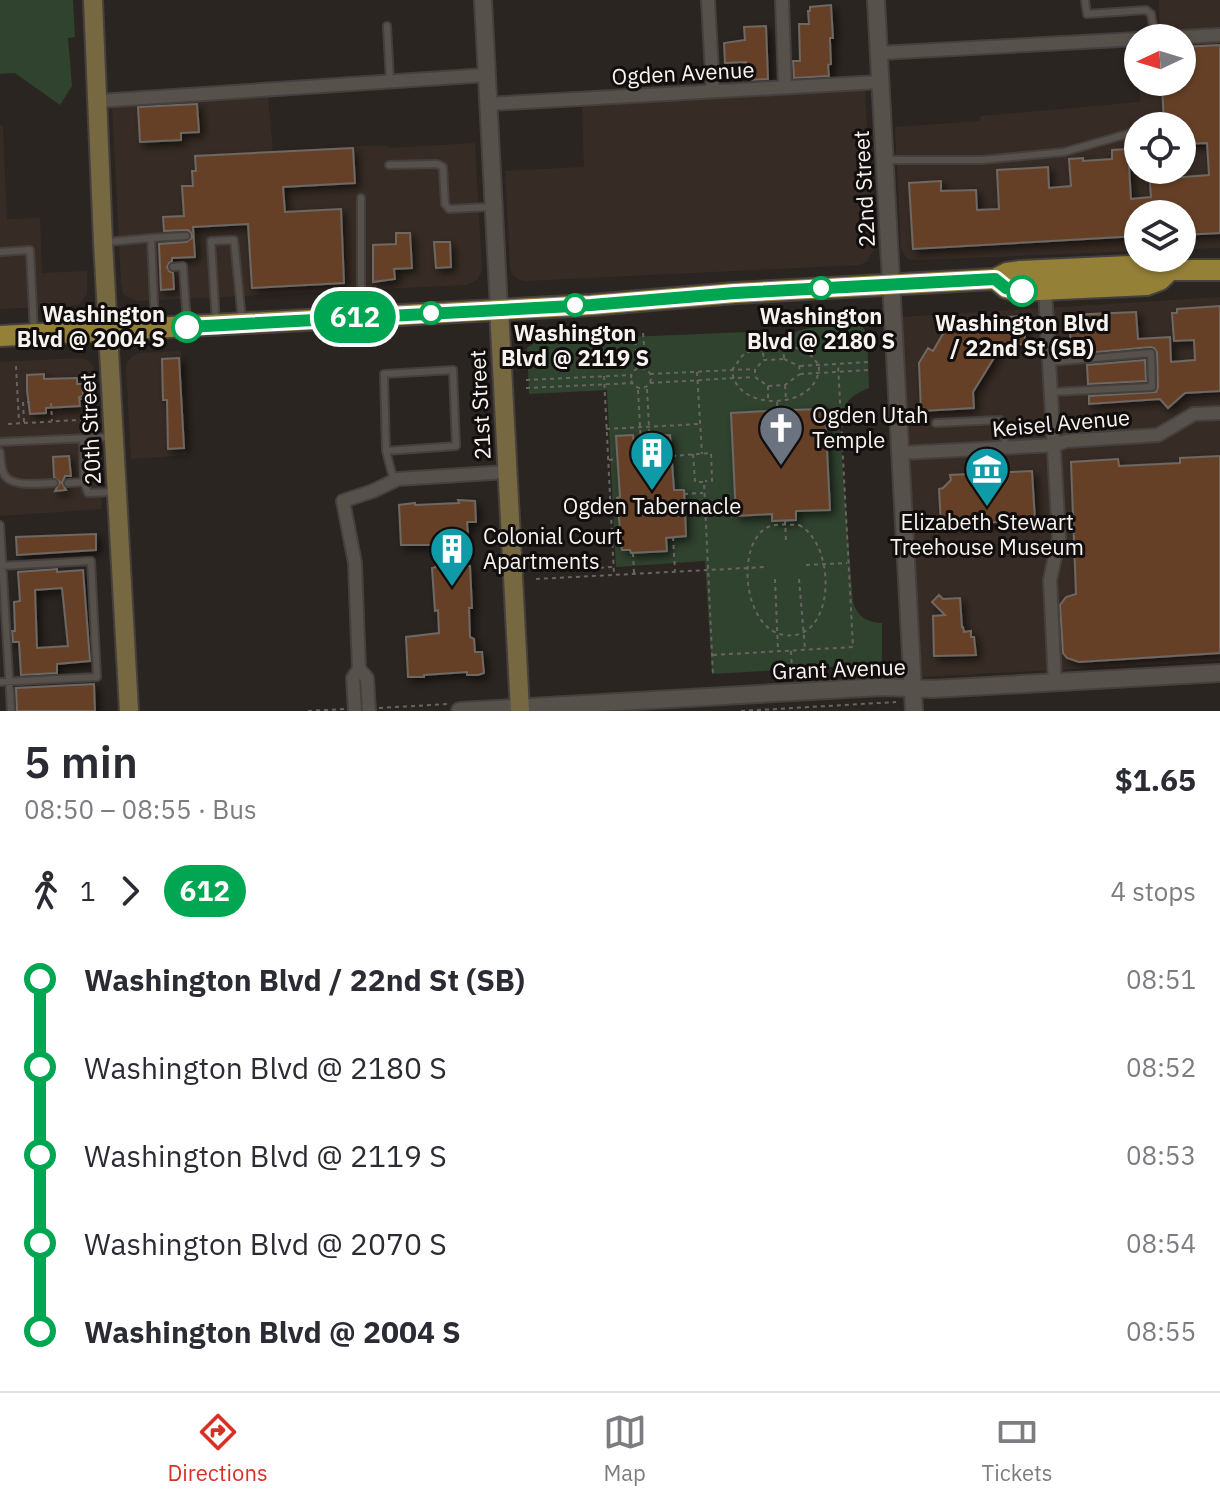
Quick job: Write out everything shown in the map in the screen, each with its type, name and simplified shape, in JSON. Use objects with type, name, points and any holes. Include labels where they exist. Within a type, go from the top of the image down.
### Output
[{"type":"main road","name":"20th Street","points":[[93,0],[129,711]]},
{"type":"main road","points":[[0,336],[637,302],[735,293],[995,279],[1021,271],[1124,266]]},
{"type":"main road","points":[[1196,270],[1220,270]]},
{"type":"main road","points":[[995,279],[1011,290],[1045,290],[1147,285],[1160,280],[1168,272]]},
{"type":"main road","name":"21st Street","points":[[499,309],[520,709]]},
{"type":"street","name":"21st Street","points":[[483,0],[499,309]]},
{"type":"street","points":[[708,0],[713,91]]},
{"type":"street","points":[[782,0],[785,87]]},
{"type":"street","name":"22nd Street","points":[[876,0],[914,711]]},
{"type":"street","points":[[1196,36],[1220,35]]},
{"type":"street","points":[[879,53],[1124,40]]},
{"type":"street","points":[[98,101],[487,75]]},
{"type":"street","name":"Ogden Avenue","points":[[488,104],[880,82]]},
{"type":"street","points":[[1045,290],[1059,538],[1050,588],[1055,683]]},
{"type":"street","name":"Keisel Avenue","points":[[900,453],[1055,445],[1066,441],[1158,435],[1194,414],[1220,413]]},
{"type":"street","points":[[355,711],[353,678],[359,669],[355,563],[343,501],[398,479],[507,472]]},
{"type":"street","points":[[359,669],[367,678],[369,711]]},
{"type":"street","name":"Grant Avenue","points":[[460,711],[882,687],[939,689],[1220,673]]},
{"type":"lane","points":[[1085,0],[1087,14],[1146,10],[1151,14],[1153,24]]},
{"type":"lane","points":[[387,26],[390,81]]},
{"type":"lane","points":[[884,160],[982,160],[1064,152],[1124,135]]},
{"type":"lane","points":[[389,165],[437,164],[443,167],[445,204],[449,209],[494,207]]},
{"type":"lane","points":[[361,198],[364,317]]},
{"type":"lane","points":[[103,242],[186,236]]},
{"type":"lane","points":[[151,238],[157,278],[155,328]]},
{"type":"lane","points":[[216,325],[211,241],[234,240],[242,324]]},
{"type":"lane","points":[[0,252],[30,250],[34,335]]},
{"type":"lane","points":[[173,267],[183,266],[187,327]]},
{"type":"lane","points":[[173,277],[184,276]]},
{"type":"lane","points":[[174,287],[185,286]]},
{"type":"lane","points":[[1050,362],[1151,353],[1152,387],[1052,392]]},
{"type":"lane","points":[[386,451],[456,446],[453,370],[384,374],[386,451],[394,481]]},
{"type":"lane","points":[[936,423],[1000,420],[1005,448]]},
{"type":"lane","points":[[0,442],[114,437]]},
{"type":"lane","points":[[83,439],[84,482],[88,493],[117,492]]},
{"type":"lane","points":[[0,452],[6,478],[18,482],[54,483]]},
{"type":"lane","points":[[68,483],[84,482]]},
{"type":"lane","points":[[0,525],[4,639],[11,711]]},
{"type":"lane","points":[[0,682],[97,677],[91,561],[2,566]]},
{"type":"path","points":[[526,380],[632,375],[637,369],[635,333]]},
{"type":"path","points":[[643,333],[646,369],[650,374],[647,387],[650,444]]},
{"type":"path","points":[[784,359],[786,336]]},
{"type":"path","points":[[760,337],[764,360]]},
{"type":"path","points":[[759,346],[783,347],[795,346],[808,352],[819,365],[817,380],[808,390],[786,400],[769,401],[747,393],[732,378],[732,370],[743,355],[759,346]]},
{"type":"path","points":[[650,374],[755,369],[764,360],[784,359],[799,366],[870,362]]},
{"type":"path","points":[[713,655],[853,647],[838,364]]},
{"type":"path","points":[[16,366],[19,423]]},
{"type":"path","points":[[799,366],[800,374]]},
{"type":"path","points":[[637,369],[646,369]]},
{"type":"path","points":[[755,369],[755,377]]},
{"type":"path","points":[[650,383],[755,377],[768,386],[785,385],[800,374],[870,370]]},
{"type":"path","points":[[697,372],[702,454]]},
{"type":"path","points":[[664,373],[664,382]]},
{"type":"path","points":[[632,375],[633,383],[638,388],[641,445]]},
{"type":"path","points":[[604,376],[614,575]]},
{"type":"path","points":[[618,376],[619,384]]},
{"type":"path","points":[[585,377],[586,385]]},
{"type":"path","points":[[526,388],[633,383]]},
{"type":"path","points":[[785,385],[786,400]]},
{"type":"path","points":[[768,386],[769,401]]},
{"type":"path","points":[[638,388],[647,387]]},
{"type":"path","points":[[80,399],[83,399],[85,420]]},
{"type":"path","points":[[24,423],[23,402],[30,402]]},
{"type":"path","points":[[777,402],[779,425]]},
{"type":"path","points":[[51,403],[52,422]]},
{"type":"path","points":[[8,424],[96,419]]},
{"type":"path","points":[[606,429],[700,424]]},
{"type":"path","points":[[672,456],[693,454],[711,453],[712,481],[695,482],[693,454]]},
{"type":"path","points":[[607,460],[618,459]]},
{"type":"path","points":[[704,482],[713,675]]},
{"type":"path","points":[[684,494],[704,493]]},
{"type":"path","points":[[610,509],[617,508]]},
{"type":"path","points":[[785,520],[786,542]]},
{"type":"path","points":[[785,525],[799,525],[809,532],[819,548],[826,583],[817,618],[803,631],[791,636],[777,634],[765,625],[754,609],[748,583],[748,568],[760,534],[771,526],[785,525]]},
{"type":"path","points":[[673,537],[675,572]]},
{"type":"path","points":[[633,553],[634,574]]},
{"type":"path","points":[[578,560],[581,577]]},
{"type":"path","points":[[806,565],[848,563]]},
{"type":"path","points":[[536,571],[613,567]]},
{"type":"path","points":[[536,579],[766,567]]},
{"type":"path","points":[[775,579],[778,651]]},
{"type":"path","points":[[799,579],[805,650]]},
{"type":"path","points":[[791,651],[792,672]]},
{"type":"shaded area","points":[[1159,0],[1220,0],[1220,248],[1196,249],[1196,200],[1124,200],[1124,252],[918,260],[905,256],[901,248],[895,127],[980,121],[981,116],[1140,102],[1140,96],[1196,96],[1196,24],[1160,24]]},
{"type":"shaded area","points":[[865,88],[873,250],[867,262],[858,265],[526,281],[513,275],[510,268],[505,171],[584,167],[582,107]]},
{"type":"shaded area","points":[[268,96],[273,152],[475,143],[482,270],[478,279],[466,285],[137,301],[127,297],[121,283],[112,105]]},
{"type":"shaded area","points":[[0,126],[3,126],[7,219],[40,218],[42,273],[87,271],[87,294],[80,304],[0,309]]},
{"type":"shaded area","points":[[1220,297],[1220,661],[920,677],[901,317]]},
{"type":"shaded area","points":[[181,351],[187,455],[131,459],[127,362],[139,353]]},
{"type":"shaded area","points":[[81,358],[89,361],[96,374],[102,509],[0,516],[0,362]]},
{"type":"green space","points":[[0,0],[73,0],[75,37],[68,38],[72,86],[60,105],[15,73],[0,74]]},
{"type":"green space","points":[[855,324],[863,327],[867,335],[869,388],[852,398],[839,418],[853,602],[863,618],[882,623],[882,664],[712,674],[705,561],[616,567],[607,390],[529,394],[527,348],[537,341],[745,332],[773,342],[810,328]]},
{"type":"building","points":[[831,5],[833,38],[830,38],[829,76],[794,78],[793,61],[800,61],[799,24],[809,24],[810,7]]},
{"type":"building","points":[[766,26],[768,79],[747,80],[746,62],[725,63],[724,43],[745,40],[744,27]]},
{"type":"building","points":[[1220,45],[1220,233],[1196,234],[1196,200],[1124,200],[1124,237],[913,249],[909,183],[941,181],[941,191],[976,190],[977,210],[999,209],[997,170],[1048,167],[1049,188],[1071,186],[1069,159],[1112,159],[1112,150],[1124,149],[1124,184],[1130,184],[1131,199],[1151,197],[1150,184],[1196,184],[1196,176],[1209,175],[1207,143],[1196,143],[1196,112],[1163,112],[1163,96],[1196,96],[1196,46]]},
{"type":"building","points":[[197,104],[199,132],[181,133],[181,140],[140,142],[138,107]]},
{"type":"building","points":[[353,148],[355,183],[283,187],[285,212],[341,209],[344,283],[252,288],[248,224],[193,227],[195,257],[172,258],[167,267],[173,273],[174,289],[161,290],[159,244],[186,242],[192,238],[188,230],[164,231],[163,217],[184,216],[182,186],[193,186],[195,156]]},
{"type":"building","points":[[396,233],[410,233],[412,268],[394,269],[395,279],[373,282],[373,245],[396,244]]},
{"type":"building","points":[[434,242],[450,242],[451,267],[436,268]]},
{"type":"building","points":[[1220,306],[1220,391],[1185,393],[1168,408],[1160,399],[1089,404],[1089,396],[1156,392],[1157,352],[1150,347],[1087,353],[1086,348],[1071,348],[1069,315],[1136,312],[1138,339],[1170,337],[1171,362],[1195,360],[1194,340],[1174,341],[1172,313],[1177,313],[1177,309]]},
{"type":"building","points":[[1024,316],[1025,344],[1002,345],[973,392],[974,408],[921,411],[919,363],[928,348],[933,351],[951,320]]},
{"type":"building","points":[[179,358],[184,448],[168,449],[162,359]]},
{"type":"building","points":[[1145,360],[1146,381],[1088,384],[1087,365]]},
{"type":"building","points":[[44,374],[44,379],[77,378],[77,384],[82,384],[80,406],[46,408],[46,413],[30,414],[27,375]]},
{"type":"building","name":"Ogden Utah Temple","points":[[825,409],[830,510],[796,511],[796,520],[772,521],[772,514],[736,516],[731,413],[767,411],[769,425],[790,424],[791,410]]},
{"type":"building","name":"Ogden Tabernacle","points":[[633,435],[634,445],[655,444],[655,436],[670,435],[674,490],[684,490],[686,536],[666,538],[667,551],[631,553],[630,550],[622,550],[616,436]]},
{"type":"building","points":[[69,456],[71,476],[65,476],[62,483],[66,490],[55,491],[60,482],[54,477],[53,457]]},
{"type":"building","points":[[1220,456],[1220,653],[1079,662],[1067,658],[1063,653],[1060,605],[1066,597],[1076,594],[1071,462],[1118,459],[1119,466],[1180,463],[1180,458]]},
{"type":"building","name":"Elizabeth Stewart Treehouse Museum","points":[[1032,471],[1035,520],[941,525],[939,489],[951,480],[950,475]]},
{"type":"building","name":"Colonial Court Apartments","points":[[458,500],[475,501],[476,522],[467,522],[468,535],[465,538],[467,566],[470,566],[470,637],[474,639],[475,652],[482,652],[484,673],[408,677],[406,637],[439,633],[432,568],[436,567],[434,545],[401,545],[399,505],[459,503]]},
{"type":"building","points":[[96,534],[96,550],[17,555],[16,537]]},
{"type":"building","points":[[83,570],[90,661],[57,664],[57,673],[21,675],[19,642],[13,642],[12,631],[15,631],[14,602],[20,601],[18,572]],"holes":[[[62,588],[68,646],[37,648],[35,590]]]},
{"type":"building","points":[[939,595],[943,599],[960,598],[962,627],[964,632],[971,631],[971,637],[974,637],[976,655],[934,656],[933,616],[945,615],[932,602]]},
{"type":"building","points":[[94,684],[95,711],[17,711],[16,688]]},
{"type":"bus line","name":"612","points":[[187,327],[995,279],[1006,288],[1022,291]]},
{"type":"place","name":"Washington Blvd @ 2180 S","points":[[821,288]]},
{"type":"place","name":"Washington Blvd / 22nd St (SB)","points":[[1022,291]]},
{"type":"place","name":"Washington Blvd @ 2119 S","points":[[575,305]]},
{"type":"place","name":"Washington Blvd @ 2004 S","points":[[187,327]]},
{"type":"place","name":"Ogden Utah Temple","points":[[781,467]]},
{"type":"place","name":"Ogden Tabernacle","points":[[652,492]]},
{"type":"place","name":"Elizabeth Stewart Treehouse Museum","points":[[987,508]]},
{"type":"place","name":"Colonial Court Apartments","points":[[452,588]]}]
